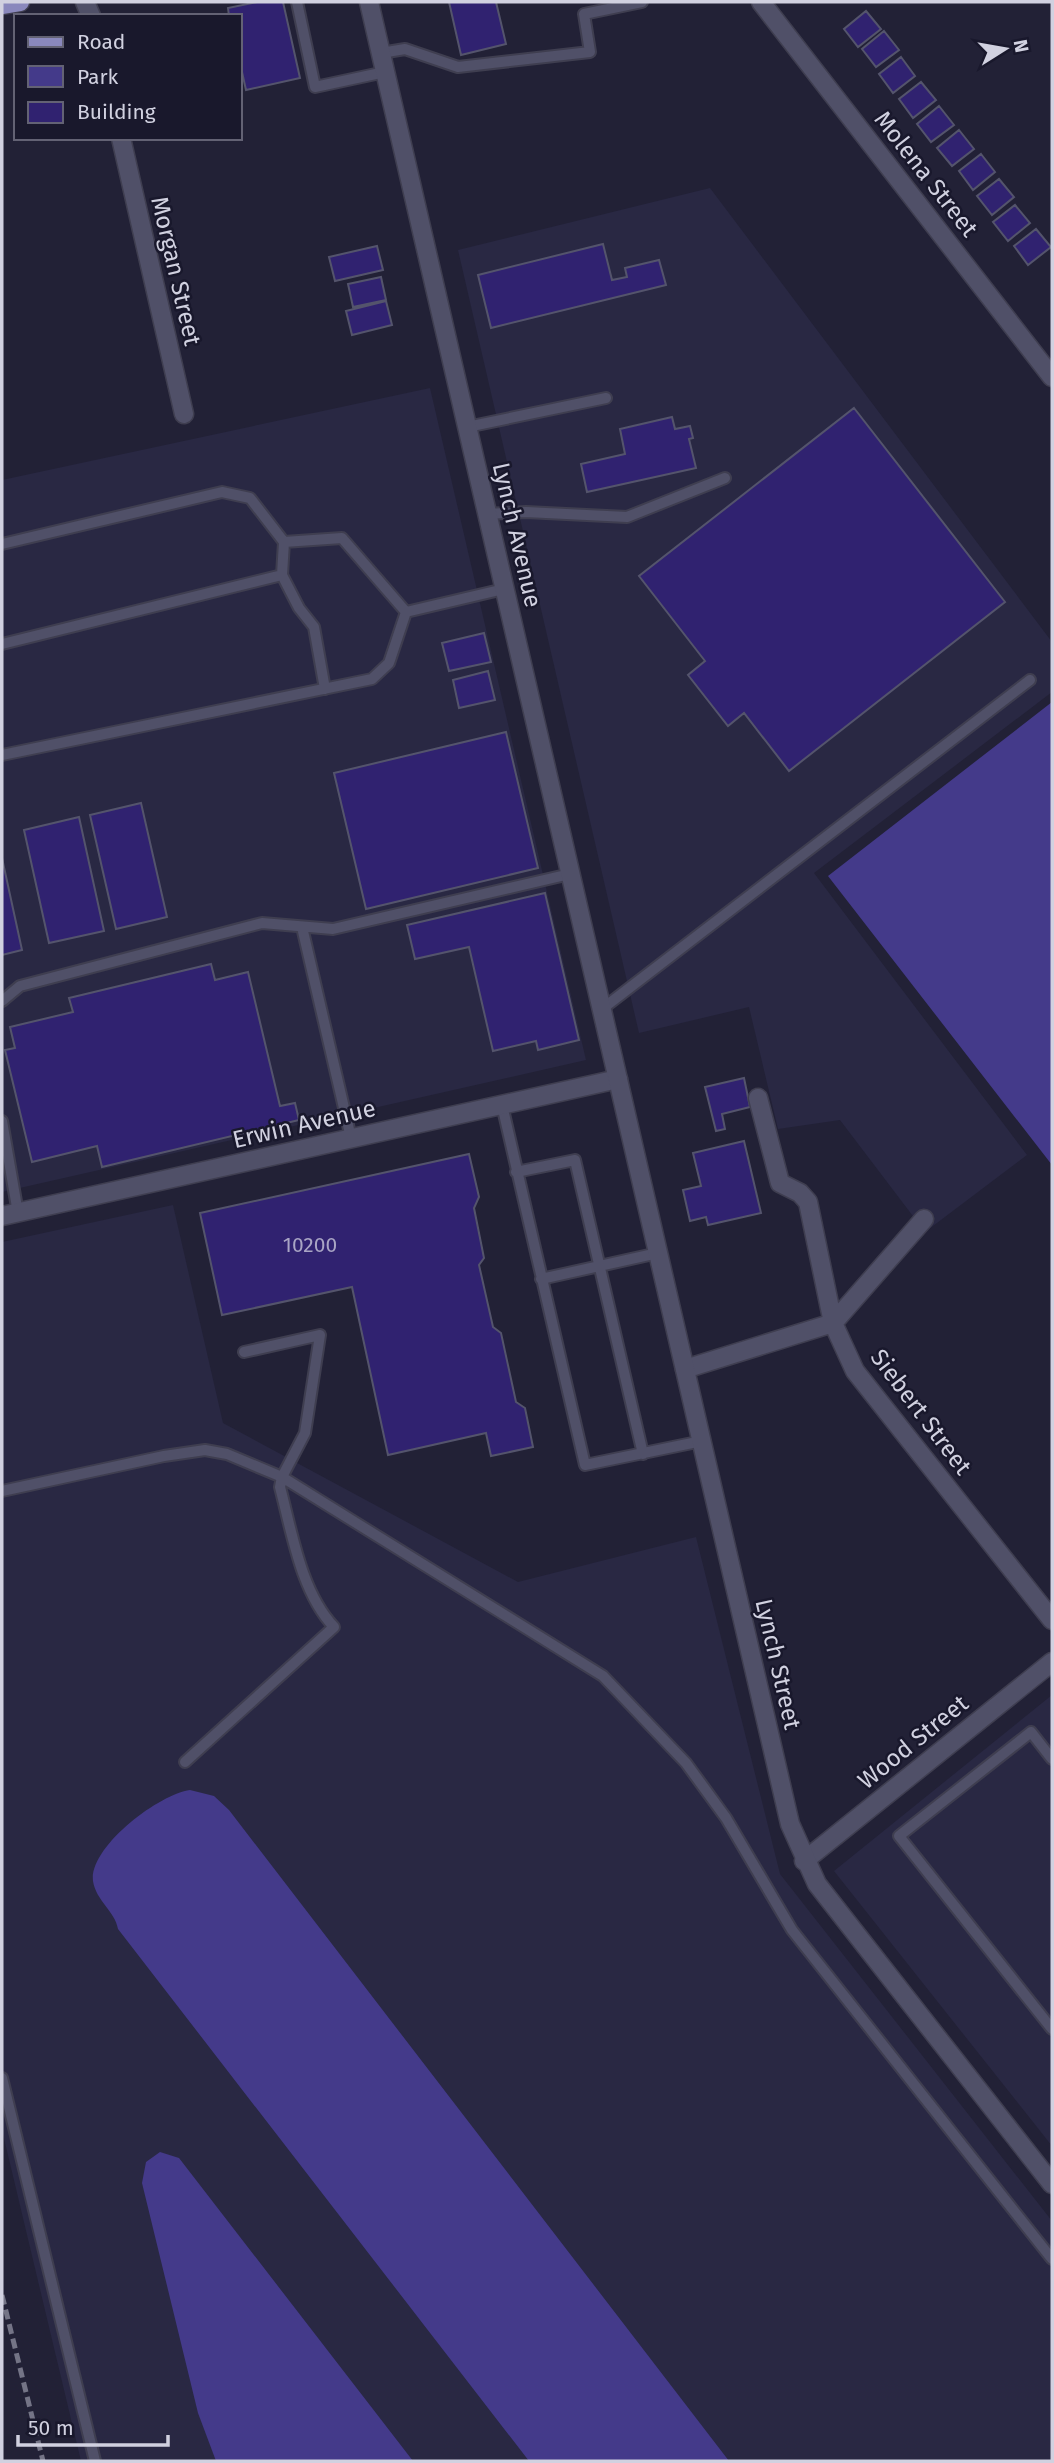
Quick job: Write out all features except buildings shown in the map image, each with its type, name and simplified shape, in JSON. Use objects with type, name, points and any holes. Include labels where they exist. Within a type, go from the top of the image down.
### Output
[{"type":"main road","points":[[2,5],[20,2]]},
{"type":"street","name":"Lynch Avenue","points":[[369,2],[618,1079]]},
{"type":"street","name":"Molena Street","points":[[761,2],[1052,377]]},
{"type":"street","name":"Morgan Street","points":[[121,140],[184,414]]},
{"type":"street","name":"Erwin Avenue","points":[[10,1215],[618,1079]]},
{"type":"street","name":"Lynch Street","points":[[618,1079],[790,1825],[804,1861],[817,1884],[1052,2184]]},
{"type":"street","name":"Siebert Street","points":[[758,1098],[780,1183],[800,1193],[808,1202],[833,1323],[855,1371],[1052,1620]]},
{"type":"street","points":[[685,1369],[833,1323],[925,1219]]},
{"type":"street","name":"Wood Street","points":[[804,1861],[1052,1662]]},
{"type":"lane","points":[[297,2],[315,87],[385,72]]},
{"type":"lane","points":[[381,53],[405,50],[458,67],[590,52],[584,15],[642,2]]},
{"type":"lane","points":[[467,427],[606,398]]},
{"type":"lane","points":[[486,514],[526,512],[627,517],[725,478]]},
{"type":"lane","points":[[2,544],[222,492],[250,498],[284,542],[282,575],[299,608],[314,627],[325,689]]},
{"type":"lane","points":[[284,542],[342,538],[406,612]]},
{"type":"lane","points":[[2,644],[282,575]]},
{"type":"lane","points":[[406,612],[504,589]]},
{"type":"lane","points":[[2,755],[373,679],[389,663],[406,612]]},
{"type":"lane","points":[[602,1009],[1030,680]]},
{"type":"lane","points":[[2,1001],[19,986],[83,967],[262,923],[333,929],[570,874]]},
{"type":"lane","points":[[302,927],[351,1138]]},
{"type":"lane","points":[[502,1105],[585,1465],[702,1441]]},
{"type":"lane","points":[[2,1121],[10,1215]]},
{"type":"lane","points":[[516,1172],[575,1160],[643,1454]]},
{"type":"lane","points":[[541,1279],[659,1253]]},
{"type":"lane","points":[[185,1762],[334,1627],[317,1601],[298,1553],[280,1487],[282,1477],[305,1433],[320,1335],[244,1352]]},
{"type":"lane","points":[[2,1491],[164,1455],[205,1450],[227,1454],[282,1477],[603,1676],[645,1716],[686,1762],[726,1818],[792,1930],[1052,2259]]},
{"type":"lane","points":[[1052,1759],[1031,1732],[899,1836],[1052,2029]]},
{"type":"lane","points":[[2,2078],[95,2461]]},
{"type":"shaded area","points":[[710,188],[1052,642],[1052,692],[814,873],[1027,1155],[925,1232],[840,1120],[778,1129],[749,1007],[639,1033],[458,250]]},
{"type":"shaded area","points":[[430,388],[586,1060],[2,1192],[2,480]]},
{"type":"shaded area","points":[[173,1205],[223,1423],[518,1582],[696,1537],[780,1874],[1052,2221],[1052,2461],[81,2461],[2,2130],[2,1242]]},
{"type":"shaded area","points":[[1052,1695],[1052,2146],[834,1871]]},
{"type":"green space","points":[[1052,702],[1052,1165],[828,876]]},
{"type":"green space","points":[[190,1790],[214,1796],[229,1810],[729,2461],[529,2461],[118,1929],[98,1894],[93,1881],[95,1867],[114,1838],[128,1824],[161,1801]]},
{"type":"green space","points":[[160,2152],[179,2158],[413,2461],[216,2461],[198,2413],[142,2183],[146,2162]]},
{"type":"railway","points":[[2,2295],[43,2461]]}]
